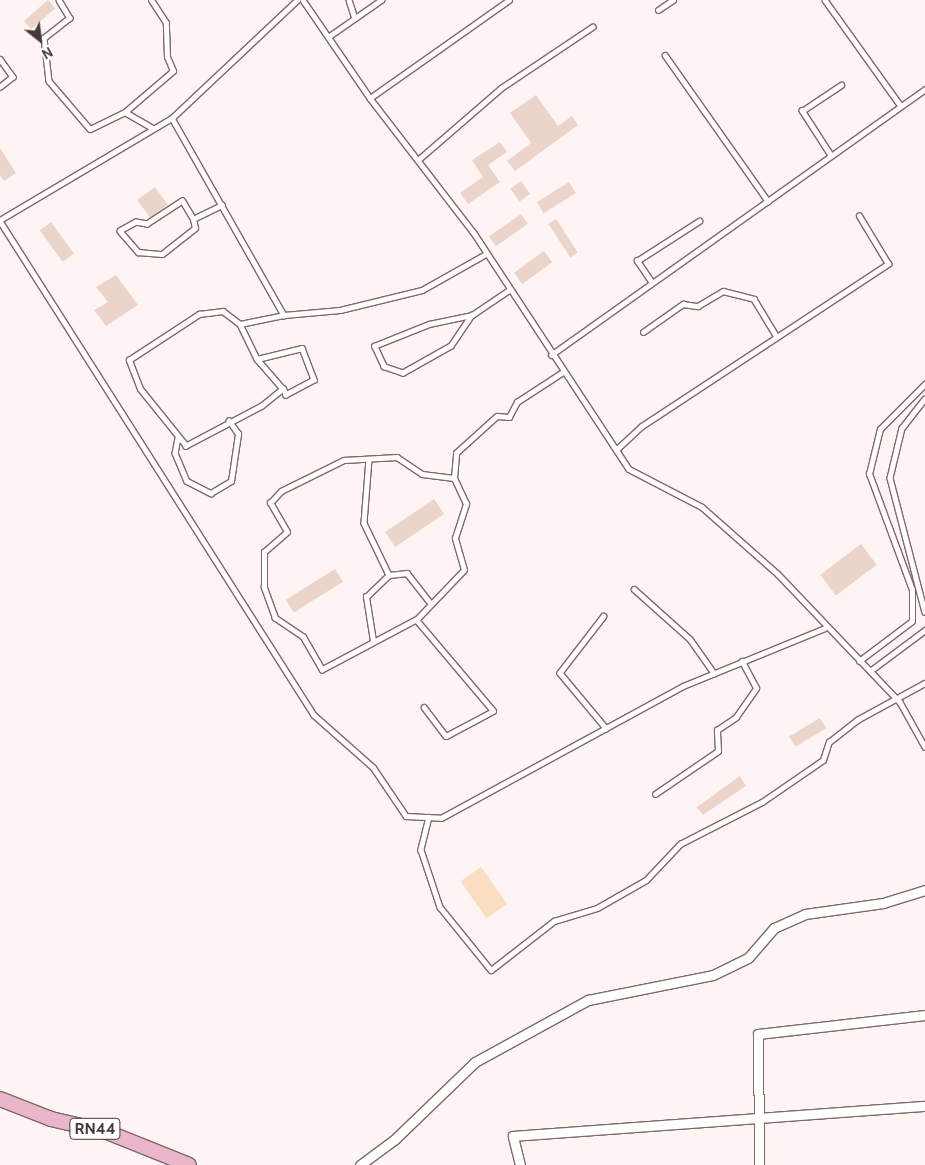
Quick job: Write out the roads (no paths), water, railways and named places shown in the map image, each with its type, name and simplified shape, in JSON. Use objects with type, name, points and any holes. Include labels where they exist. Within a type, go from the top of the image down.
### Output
[{"type":"main road","name":"RN44","points":[[0,1099],[51,1119],[107,1132],[189,1165]]},
{"type":"street","points":[[360,1165],[395,1139],[475,1062],[588,1000],[713,975],[748,958],[774,928],[805,914],[883,903],[925,890]]},
{"type":"street","points":[[759,1165],[756,1121],[758,1034],[925,1015]]},
{"type":"street","points":[[520,1165],[513,1136],[756,1121],[925,1106]]},
{"type":"lane","points":[[59,0],[70,18],[44,38],[49,81],[90,129],[125,112],[173,71],[167,57],[166,23],[151,0]]},
{"type":"lane","points":[[297,0],[172,118],[0,220],[314,715],[372,768],[406,816],[441,818],[606,728],[714,674],[825,628]]},
{"type":"lane","points":[[303,0],[370,98],[418,160],[486,254],[562,372],[629,469],[702,507],[778,574],[825,628],[895,696],[925,747]]},
{"type":"lane","points":[[349,0],[355,18]]},
{"type":"lane","points":[[328,37],[381,0]]},
{"type":"lane","points":[[370,98],[509,0]]},
{"type":"lane","points":[[658,10],[672,0]]},
{"type":"lane","points":[[825,0],[901,106]]},
{"type":"lane","points":[[418,160],[501,88],[592,26]]},
{"type":"lane","points":[[665,55],[768,201]]},
{"type":"lane","points":[[0,59],[13,76],[0,87]]},
{"type":"lane","points":[[831,156],[802,111],[841,85]]},
{"type":"lane","points":[[551,355],[925,89]]},
{"type":"lane","points":[[125,112],[153,128]]},
{"type":"lane","points":[[172,118],[284,315]]},
{"type":"lane","points":[[182,201],[193,219],[195,228],[162,254],[138,252],[120,231],[136,222],[147,224],[182,201]]},
{"type":"lane","points":[[193,219],[222,205]]},
{"type":"lane","points":[[616,450],[642,426],[888,264],[859,216]]},
{"type":"lane","points":[[652,283],[637,262],[699,222]]},
{"type":"lane","points":[[240,324],[284,315],[340,310],[422,290],[486,254]]},
{"type":"lane","points":[[472,315],[428,324],[374,346],[384,367],[403,373],[451,346],[472,315],[509,290]]},
{"type":"lane","points":[[643,332],[683,304],[698,306],[723,291],[754,299],[777,337]]},
{"type":"lane","points":[[257,359],[302,348],[314,380],[286,394],[283,389],[257,359],[240,324],[223,311],[199,314],[129,360],[140,389],[186,446],[262,406],[283,389]]},
{"type":"lane","points":[[454,478],[422,474],[397,456],[344,460],[281,491],[270,503],[286,532],[264,552],[264,587],[274,618],[303,637],[322,670],[373,641],[416,620],[464,570],[455,538],[466,504],[454,478],[456,453],[497,416],[509,417],[517,402],[562,372]]},
{"type":"lane","points":[[860,661],[912,621],[912,590],[870,474],[880,429],[925,384]]},
{"type":"lane","points":[[925,399],[902,428],[890,478],[925,612]]},
{"type":"lane","points":[[178,438],[175,453],[187,481],[211,493],[231,481],[238,434],[229,422]]},
{"type":"lane","points":[[369,458],[364,523],[389,574]]},
{"type":"lane","points":[[373,641],[366,598],[389,574],[407,573],[431,604]]},
{"type":"lane","points":[[634,589],[690,638],[714,674]]},
{"type":"lane","points":[[604,616],[560,672],[606,728]]},
{"type":"lane","points":[[416,620],[493,711],[446,736],[424,707]]},
{"type":"lane","points":[[870,671],[925,630]]},
{"type":"lane","points":[[655,794],[718,751],[717,730],[736,717],[756,688],[742,662]]},
{"type":"lane","points":[[429,817],[421,850],[440,907],[491,970],[554,921],[596,908],[646,880],[680,844],[762,802],[823,760],[829,742],[895,696],[925,683]]}]
